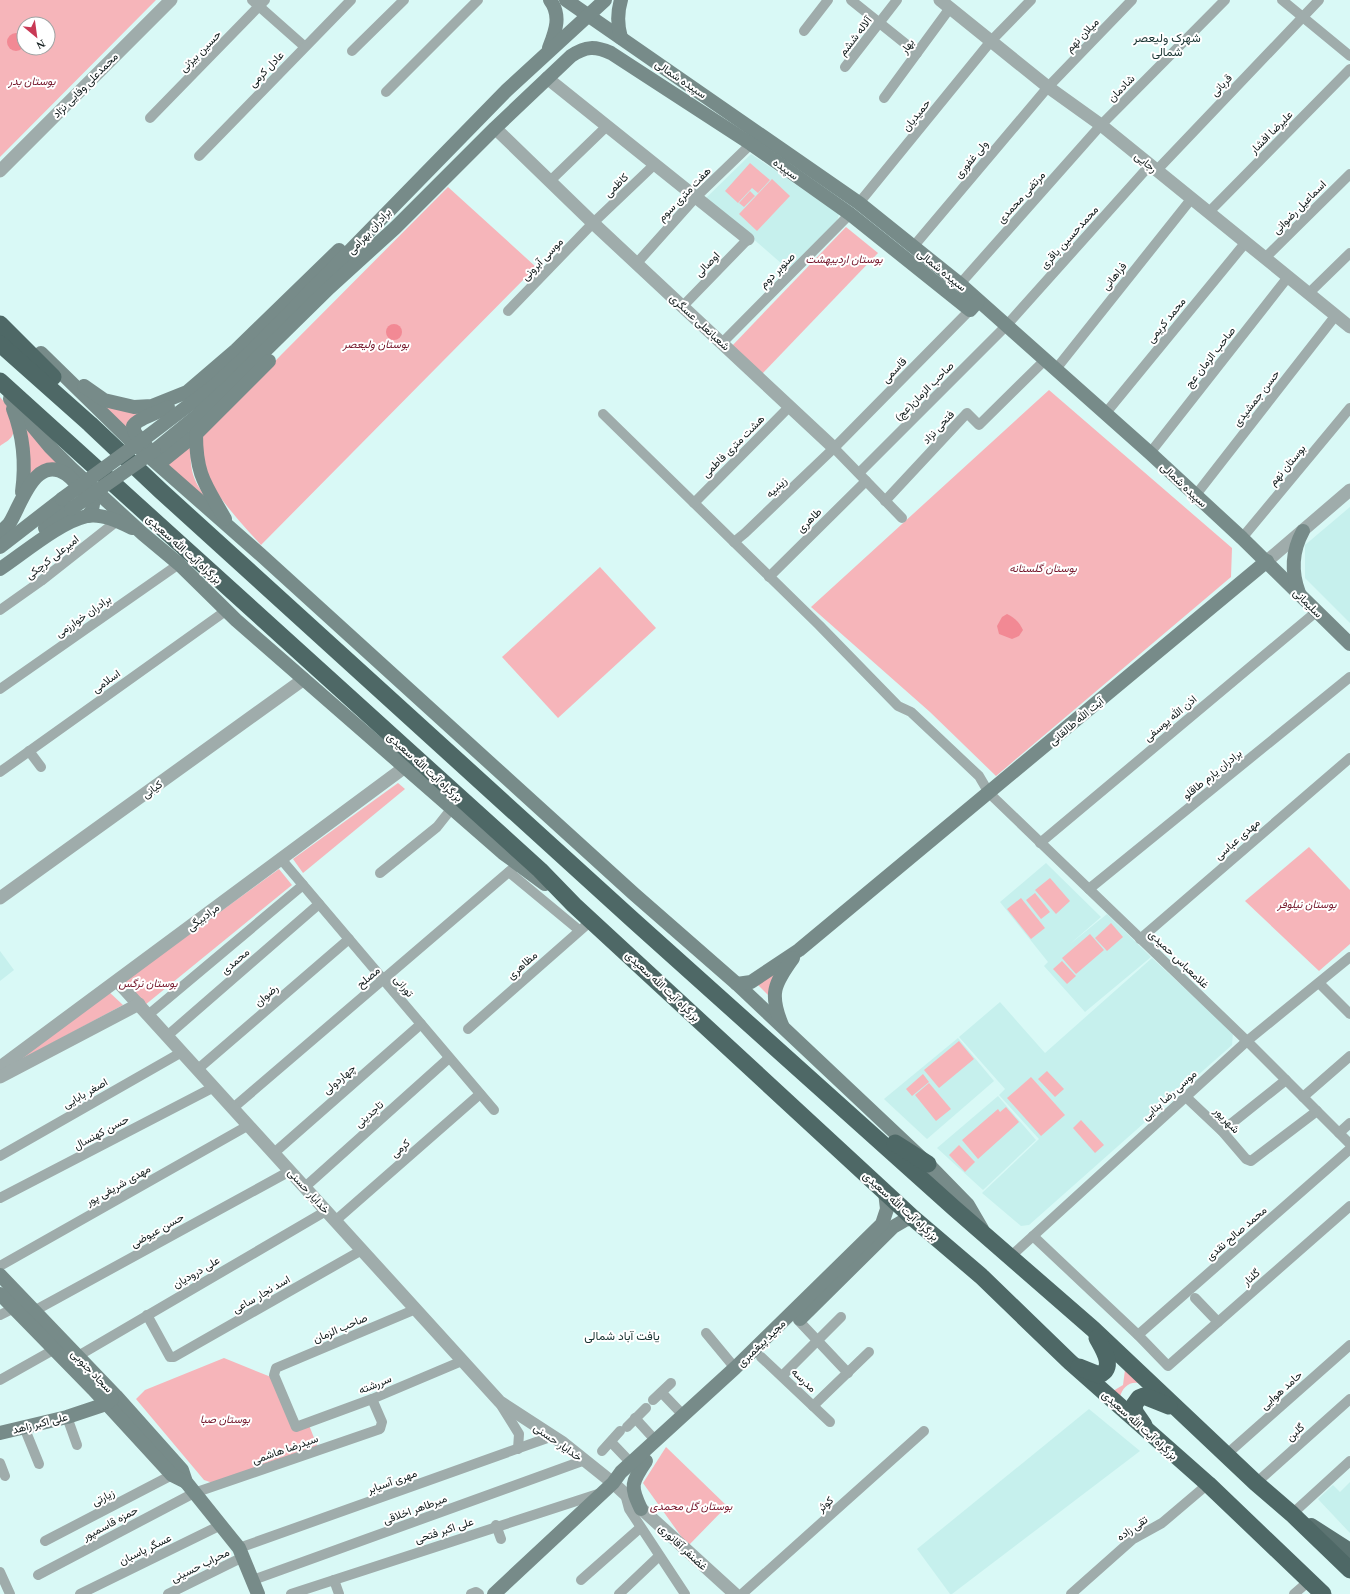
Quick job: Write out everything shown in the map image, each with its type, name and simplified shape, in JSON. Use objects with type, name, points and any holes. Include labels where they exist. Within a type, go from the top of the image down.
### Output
[{"type":"highway","points":[[0,324],[54,379],[90,424]]},
{"type":"highway","points":[[0,344],[90,424],[161,491],[622,909],[985,1235],[1093,1329],[1350,1570]]},
{"type":"highway","name":"بزرگراه آیت الله سعیدی","points":[[0,382],[540,870],[574,905],[586,925],[913,1218],[981,1276],[1070,1362],[1208,1484],[1323,1594]]},
{"type":"highway","points":[[855,1118],[928,1164]]},
{"type":"highway","points":[[1070,1362],[1094,1374],[1099,1375],[1106,1370],[1108,1364],[1106,1355],[1093,1329]]},
{"type":"highway","points":[[1152,1436],[1135,1412],[1134,1405],[1139,1398],[1144,1396],[1152,1398],[1182,1412]]},
{"type":"main road","points":[[550,0],[557,12],[558,20],[554,35],[544,54],[553,56],[554,64],[550,76]]},
{"type":"main road","name":"سپیده شمالی","points":[[566,0],[731,113],[807,175],[859,203],[960,284],[974,305],[1006,326],[1056,369],[1267,561]]},
{"type":"main road","name":"برادران بهرامی","points":[[66,504],[144,439],[214,386],[251,352],[369,233],[404,194],[544,54],[605,0]]},
{"type":"main road","points":[[621,0],[618,10],[617,26],[621,38]]},
{"type":"main road","name":"برادران بهرامی","points":[[66,504],[154,451],[223,392],[361,257],[395,228],[495,128],[571,56],[590,46]]},
{"type":"main road","name":"سپیده","points":[[590,46],[611,53],[751,144],[807,175],[850,214],[974,305]]},
{"type":"main road","points":[[723,125],[731,113]]},
{"type":"main road","points":[[395,228],[354,274],[196,434],[165,459],[157,459],[134,430],[133,426],[135,422],[160,412],[188,392],[241,345],[356,234],[404,194]]},
{"type":"main road","points":[[0,316],[38,350],[128,438],[737,984],[928,1164],[968,1205],[985,1235]]},
{"type":"main road","points":[[38,350],[104,400],[119,405],[140,407],[152,406],[188,392]]},
{"type":"main road","points":[[5,393],[50,447],[72,469],[143,534],[179,564],[227,610],[304,679],[452,808],[513,868],[574,905]]},
{"type":"main road","points":[[5,393],[22,436],[25,474],[21,502]]},
{"type":"main road","points":[[196,434],[197,462],[200,476],[232,530]]},
{"type":"main road","points":[[0,533],[8,525],[28,486],[36,476],[48,470],[58,471],[71,479],[93,504],[92,510],[88,516]]},
{"type":"main road","points":[[0,547],[66,504]]},
{"type":"main road","points":[[0,559],[66,504]]},
{"type":"main road","points":[[0,569],[62,527],[88,516],[116,521],[143,534]]},
{"type":"main road","points":[[1300,595],[1294,578],[1293,560],[1296,545],[1303,531]]},
{"type":"main road","name":"آیت الله طالقانی","points":[[737,984],[751,982],[799,950],[1267,561]]},
{"type":"main road","name":"سلیمانی","points":[[1267,561],[1316,612],[1350,644]]},
{"type":"main road","name":"آیت الله طالقانی","points":[[783,1027],[775,1009],[774,991],[783,971],[799,950]]},
{"type":"main road","points":[[885,1192],[887,1209],[886,1227],[913,1218]]},
{"type":"main road","name":"مجید پیغمبری","points":[[494,1594],[609,1487],[621,1472],[735,1368],[757,1353],[798,1320],[878,1243],[886,1227]]},
{"type":"main road","name":"مجید پیغمبری","points":[[609,1487],[627,1479],[886,1227]]},
{"type":"main road","name":"سجاد جنوبی","points":[[0,1275],[55,1349],[89,1384],[111,1400]]},
{"type":"main road","name":"سجاد جنوبی","points":[[0,1294],[14,1308],[78,1356],[111,1400],[183,1480],[220,1525],[241,1553],[258,1594]]},
{"type":"main road","name":"علی اکبر زاهد","points":[[73,1414],[88,1394],[89,1384]]},
{"type":"main road","name":"علی اکبر زاهد","points":[[0,1433],[73,1414],[111,1400]]},
{"type":"main road","points":[[642,1509],[633,1492],[634,1482],[646,1461]]},
{"type":"main road","points":[[1292,1514],[1350,1551]]},
{"type":"street","name":"محمدعلی وفایی نژاد","points":[[0,171],[171,0]]},
{"type":"street","name":"عادل کرمی","points":[[199,156],[304,46],[351,0]]},
{"type":"street","points":[[352,52],[404,0]]},
{"type":"street","points":[[386,92],[478,0]]},
{"type":"street","points":[[804,31],[828,0]]},
{"type":"street","points":[[851,0],[917,53]]},
{"type":"street","name":"آلاله ششم","points":[[845,67],[897,0]]},
{"type":"street","name":"حمیدیان","points":[[859,203],[991,41],[1032,0]]},
{"type":"street","name":"میلان نهم","points":[[1048,87],[1132,0]]},
{"type":"street","name":"شادمان","points":[[1101,125],[1225,0]]},
{"type":"street","points":[[1282,0],[1350,56]]},
{"type":"street","name":"قربانی","points":[[1154,168],[1318,0]]},
{"type":"street","points":[[259,2],[304,46]]},
{"type":"street","name":"حسین بیژنی","points":[[150,118],[259,2]]},
{"type":"street","name":"رجایی","points":[[945,4],[1048,87],[1101,125],[1350,327]]},
{"type":"street","name":"بهار","points":[[884,98],[917,53],[945,4]]},
{"type":"street","name":"علیرضا افشار","points":[[1209,212],[1350,69]]},
{"type":"street","points":[[550,76],[607,126],[748,238]]},
{"type":"street","name":"ولی غفوری","points":[[913,247],[1048,87]]},
{"type":"street","name":"مرتضی محمدی","points":[[960,284],[1101,125]]},
{"type":"street","points":[[550,181],[607,126]]},
{"type":"street","name":"شعبانعلی عسگری","points":[[495,128],[593,223],[834,448],[902,518]]},
{"type":"street","name":"هفت متری سوم","points":[[637,263],[696,197],[751,144]]},
{"type":"street","name":"کاظمی","points":[[593,223],[655,164]]},
{"type":"street","name":"محمدحسین باقری","points":[[1006,326],[1154,168]]},
{"type":"street","name":"اسماعیل رضوانی","points":[[1265,258],[1350,174]]},
{"type":"street","name":"فراهانی","points":[[1056,369],[1192,198]]},
{"type":"street","name":"صنوبر دوم","points":[[722,343],[850,214]]},
{"type":"street","name":"موسی آبرونی","points":[[508,311],[593,223]]},
{"type":"street","name":"اوصالی","points":[[683,306],[748,238]]},
{"type":"street","name":"محمد کریمی","points":[[1105,414],[1246,242]]},
{"type":"street","points":[[1308,293],[1350,253]]},
{"type":"street","name":"صاحب الزمان عج","points":[[1150,453],[1288,277]]},
{"type":"street","name":"قاسمی","points":[[834,448],[974,305]]},
{"type":"street","name":"حسن جمشیدی","points":[[1196,496],[1336,315]]},
{"type":"street","name":"صاحب الزمان(عج)","points":[[859,473],[1006,326]]},
{"type":"street","name":"فتحی نزاد","points":[[884,501],[967,413],[979,425],[1045,360]]},
{"type":"street","name":"هشت متری فاطمی","points":[[694,503],[790,406]]},
{"type":"street","name":"بوستان نهم","points":[[1242,538],[1350,408]]},
{"type":"street","name":"غلامعباس حمیدی","points":[[603,414],[898,706],[911,712],[979,776],[989,793],[1247,1041],[1350,1144]]},
{"type":"street","name":"زینبیه","points":[[734,542],[834,448]]},
{"type":"street","name":"طاهری","points":[[769,577],[866,481]]},
{"type":"street","name":"آیت الله طالقانی","points":[[1267,561],[1350,490]]},
{"type":"street","name":"امیرعلی کرچکی","points":[[0,610],[41,581],[116,521]]},
{"type":"street","name":"برادران خوارزمی","points":[[0,689],[179,564]]},
{"type":"street","name":"اسلامی","points":[[0,772],[227,610]]},
{"type":"street","name":"اذن الله یوسفی","points":[[1040,843],[1316,612]]},
{"type":"street","name":"برادران یارم طاقلو","points":[[1089,890],[1350,677]]},
{"type":"street","name":"کیانی","points":[[0,898],[304,679]]},
{"type":"street","points":[[28,751],[41,767]]},
{"type":"street","name":"مهدی عباسی","points":[[1140,939],[1350,758]]},
{"type":"street","name":"مرادبیگی","points":[[0,1068],[405,767]]},
{"type":"street","points":[[380,873],[437,827],[452,808]]},
{"type":"street","name":"تورانی","points":[[281,859],[494,1110]]},
{"type":"street","points":[[513,868],[586,925]]},
{"type":"street","name":"مصلح","points":[[233,1108],[513,868]]},
{"type":"street","points":[[148,1015],[302,885]]},
{"type":"street","name":"محمدی","points":[[167,1036],[319,904]]},
{"type":"street","name":"مظاهری","points":[[468,1029],[586,925]]},
{"type":"street","name":"رضوان","points":[[198,1069],[349,939]]},
{"type":"street","name":"موسی رضا بنایی","points":[[1010,1257],[1247,1041],[1350,957]]},
{"type":"street","name":"خدایار حسنی","points":[[117,981],[500,1402],[520,1434],[518,1449]]},
{"type":"street","points":[[1319,983],[1350,1014]]},
{"type":"street","points":[[0,1077],[139,1004]]},
{"type":"street","name":"چهاردولی","points":[[274,1153],[421,1024]]},
{"type":"street","name":"اصغر بابایی","points":[[0,1156],[182,1052]]},
{"type":"street","points":[[1303,1097],[1350,1056]]},
{"type":"street","name":"تاجدینی","points":[[305,1187],[449,1058]]},
{"type":"street","points":[[1222,1131],[1286,1080]]},
{"type":"street","name":"حسن کهنسال","points":[[0,1198],[214,1087]]},
{"type":"street","name":"کرمی","points":[[336,1221],[480,1094]]},
{"type":"street","name":"شهریور","points":[[1186,1096],[1222,1131],[1246,1159],[1251,1161],[1316,1111]]},
{"type":"street","points":[[1339,1133],[1350,1123]]},
{"type":"street","name":"مهدی شریفی پور","points":[[0,1266],[249,1125]]},
{"type":"street","name":"محمد صالح نقدی","points":[[1138,1335],[1350,1149]]},
{"type":"street","name":"حسن عیوضی","points":[[33,1321],[290,1171]]},
{"type":"street","name":"گلنار","points":[[1138,1335],[1168,1366],[1350,1206]]},
{"type":"street","name":"علی درودیان","points":[[78,1356],[326,1211]]},
{"type":"street","points":[[1033,1236],[1138,1335]]},
{"type":"street","name":"اسد نجار ساعی","points":[[147,1315],[171,1358],[362,1250]]},
{"type":"street","points":[[1195,1298],[1218,1322]]},
{"type":"street","points":[[0,1315],[14,1308]]},
{"type":"street","name":"صاحب الزمان","points":[[296,1427],[274,1375],[276,1368],[416,1309]]},
{"type":"street","points":[[782,1376],[842,1317]]},
{"type":"street","points":[[798,1320],[848,1373]]},
{"type":"street","points":[[706,1333],[735,1368]]},
{"type":"street","name":"حامد هوایی","points":[[1227,1454],[1350,1345]]},
{"type":"street","points":[[0,1380],[55,1349]]},
{"type":"street","points":[[813,1406],[869,1352]]},
{"type":"street","name":"مدرسه","points":[[757,1353],[830,1422]]},
{"type":"street","name":"سررشته","points":[[296,1427],[372,1399],[462,1361]]},
{"type":"street","points":[[602,1451],[671,1383]]},
{"type":"street","points":[[662,1393],[684,1416]]},
{"type":"street","name":"سیدرضا هاشمی","points":[[183,1480],[380,1429],[383,1426],[372,1399]]},
{"type":"street","name":"گلبن","points":[[1256,1483],[1350,1399]]},
{"type":"street","name":"خدایار حسنی","points":[[500,1402],[553,1436],[585,1460],[609,1487]]},
{"type":"street","points":[[73,1414],[77,1445]]},
{"type":"street","points":[[635,1418],[656,1441]]},
{"type":"street","points":[[24,1427],[39,1464]]},
{"type":"street","name":"کوثر","points":[[742,1594],[924,1431]]},
{"type":"street","name":"مهری آسیابر","points":[[241,1553],[553,1436]]},
{"type":"street","points":[[611,1442],[631,1463]]},
{"type":"street","name":"میرطاهر اخلاقی","points":[[252,1580],[585,1460]]},
{"type":"street","points":[[1292,1514],[1350,1461]]},
{"type":"street","points":[[0,1463],[5,1476]]},
{"type":"street","name":"زیارتی","points":[[45,1541],[183,1480]]},
{"type":"street","name":"حمزه قاسمپور","points":[[38,1574],[183,1480]]},
{"type":"street","name":"تقی زاده","points":[[1071,1594],[1133,1539],[1162,1522],[1208,1484]]},
{"type":"street","name":"غضنفر آقانوری","points":[[609,1487],[625,1494],[735,1594]]},
{"type":"street","name":"علی اکبر فتحی","points":[[291,1594],[609,1487]]},
{"type":"street","points":[[625,1494],[629,1509],[680,1592]]},
{"type":"street","name":"عسگر پاسبان","points":[[80,1594],[220,1525]]},
{"type":"street","points":[[496,1525],[501,1539]]},
{"type":"street","points":[[581,1580],[640,1528]]},
{"type":"street","name":"محراب حسینی","points":[[168,1594],[241,1553]]},
{"type":"street","points":[[619,1594],[659,1556]]},
{"type":"street","points":[[0,1572],[10,1594]]},
{"type":"street","points":[[334,1580],[339,1594]]},
{"type":"street","points":[[1294,1594],[1308,1581]]},
{"type":"street","points":[[471,1594],[476,1592],[479,1594]]},
{"type":"shaded area","points":[[16,33],[16,51],[10,48],[7,42],[13,34]]},
{"type":"shaded area","points":[[751,154],[839,214],[837,221],[789,270],[706,198]]},
{"type":"shaded area","points":[[394,324],[401,329],[402,332],[397,339],[394,340],[387,335],[386,332],[391,325]]},
{"type":"shaded area","points":[[1350,507],[1350,623],[1305,578],[1305,545]]},
{"type":"shaded area","points":[[1007,614],[1016,620],[1023,630],[1019,636],[1012,639],[999,634],[997,626],[1002,617]]},
{"type":"shaded area","points":[[1046,863],[1101,917],[1070,944],[1107,914],[1151,957],[1085,1012],[1044,966],[1048,962],[1000,902]]},
{"type":"shaded area","points":[[0,951],[14,970],[0,981]]},
{"type":"shaded area","points":[[1152,958],[1233,1033],[1232,1045],[1029,1225],[1021,1226],[982,1193],[1039,1139],[999,1095],[1005,1089],[959,1037],[1000,1002],[1045,1053]]},
{"type":"shaded area","points":[[958,1038],[994,1081],[927,1139],[884,1099]]},
{"type":"shaded area","points":[[998,1096],[1036,1140],[983,1190],[937,1148]]},
{"type":"shaded area","points":[[1089,1409],[1140,1451],[952,1594],[950,1594],[917,1549]]},
{"type":"shaded area","points":[[1350,1482],[1350,1533],[1318,1499],[1333,1485],[1340,1492]]},
{"type":"green space","name":"بوستان بدر","points":[[0,0],[156,0],[0,157]]},
{"type":"green space","points":[[750,163],[770,180],[758,193],[752,188],[738,203],[725,191]]},
{"type":"green space","points":[[772,179],[790,196],[757,231],[739,214]]},
{"type":"green space","name":"بوستان ولیعصر","points":[[448,187],[536,267],[261,545],[227,506],[211,483],[203,462],[202,437],[281,355]]},
{"type":"green space","points":[[750,191],[755,196],[744,207],[739,203]]},
{"type":"green space","name":"بوستان اردیبهشت","points":[[846,227],[878,253],[761,375],[730,348]]},
{"type":"green space","name":"بوستان گلستانه","points":[[1049,390],[1232,548],[1231,577],[996,776],[930,712],[811,607]]},
{"type":"green space","points":[[0,397],[10,410],[15,426],[11,437],[0,446]]},
{"type":"green space","points":[[91,397],[147,410],[128,431]]},
{"type":"green space","points":[[21,417],[66,468],[28,476]]},
{"type":"green space","points":[[191,446],[191,464],[194,478],[213,505],[167,464]]},
{"type":"green space","points":[[600,567],[656,628],[558,718],[502,657]]},
{"type":"green space","points":[[398,783],[405,789],[303,873],[293,859]]},
{"type":"green space","name":"بوستان نیلوفر","points":[[1309,847],[1350,890],[1350,944],[1319,971],[1245,901]]},
{"type":"green space","name":"بوستان نرگس","points":[[279,869],[292,885],[145,1005],[125,981]]},
{"type":"green space","points":[[1050,878],[1070,901],[1056,914],[1035,890]]},
{"type":"green space","points":[[1035,893],[1050,912],[1041,919],[1026,900]]},
{"type":"green space","points":[[1021,898],[1045,928],[1031,939],[1007,909]]},
{"type":"green space","points":[[1111,923],[1123,937],[1107,951],[1095,938]]},
{"type":"green space","points":[[1090,934],[1104,950],[1076,974],[1062,958]]},
{"type":"green space","points":[[786,961],[770,997],[757,984]]},
{"type":"green space","points":[[1062,961],[1076,976],[1067,984],[1053,969]]},
{"type":"green space","name":"بوستان نرگس","points":[[108,991],[123,1005],[0,1071]]},
{"type":"green space","points":[[959,1041],[974,1059],[939,1088],[924,1070]]},
{"type":"green space","points":[[1047,1071],[1064,1089],[1055,1097],[1038,1079]]},
{"type":"green space","points":[[923,1074],[929,1082],[912,1096],[906,1089]]},
{"type":"green space","points":[[1031,1077],[1065,1115],[1041,1136],[1007,1098]]},
{"type":"green space","points":[[929,1083],[951,1109],[936,1121],[915,1095]]},
{"type":"green space","points":[[1006,1107],[1019,1122],[978,1159],[962,1140],[998,1109],[1000,1112]]},
{"type":"green space","points":[[1081,1120],[1104,1145],[1095,1153],[1073,1128]]},
{"type":"green space","points":[[959,1145],[975,1162],[965,1172],[949,1155]]},
{"type":"green space","name":"بوستان صبا","points":[[224,1358],[271,1377],[292,1425],[307,1420],[318,1448],[213,1483],[204,1480],[136,1399],[145,1390]]},
{"type":"green space","points":[[1125,1370],[1139,1383],[1132,1383],[1126,1386],[1120,1397],[1113,1391],[1123,1385]]},
{"type":"green space","name":"بوستان گل محمدی","points":[[666,1447],[727,1506],[688,1546],[643,1483]]},
{"type":"district","name":"شهرک ولیعصر شمالی","points":[[1167,45]]},
{"type":"district","name":"یافت آباد شمالی","points":[[622,1336]]}]
